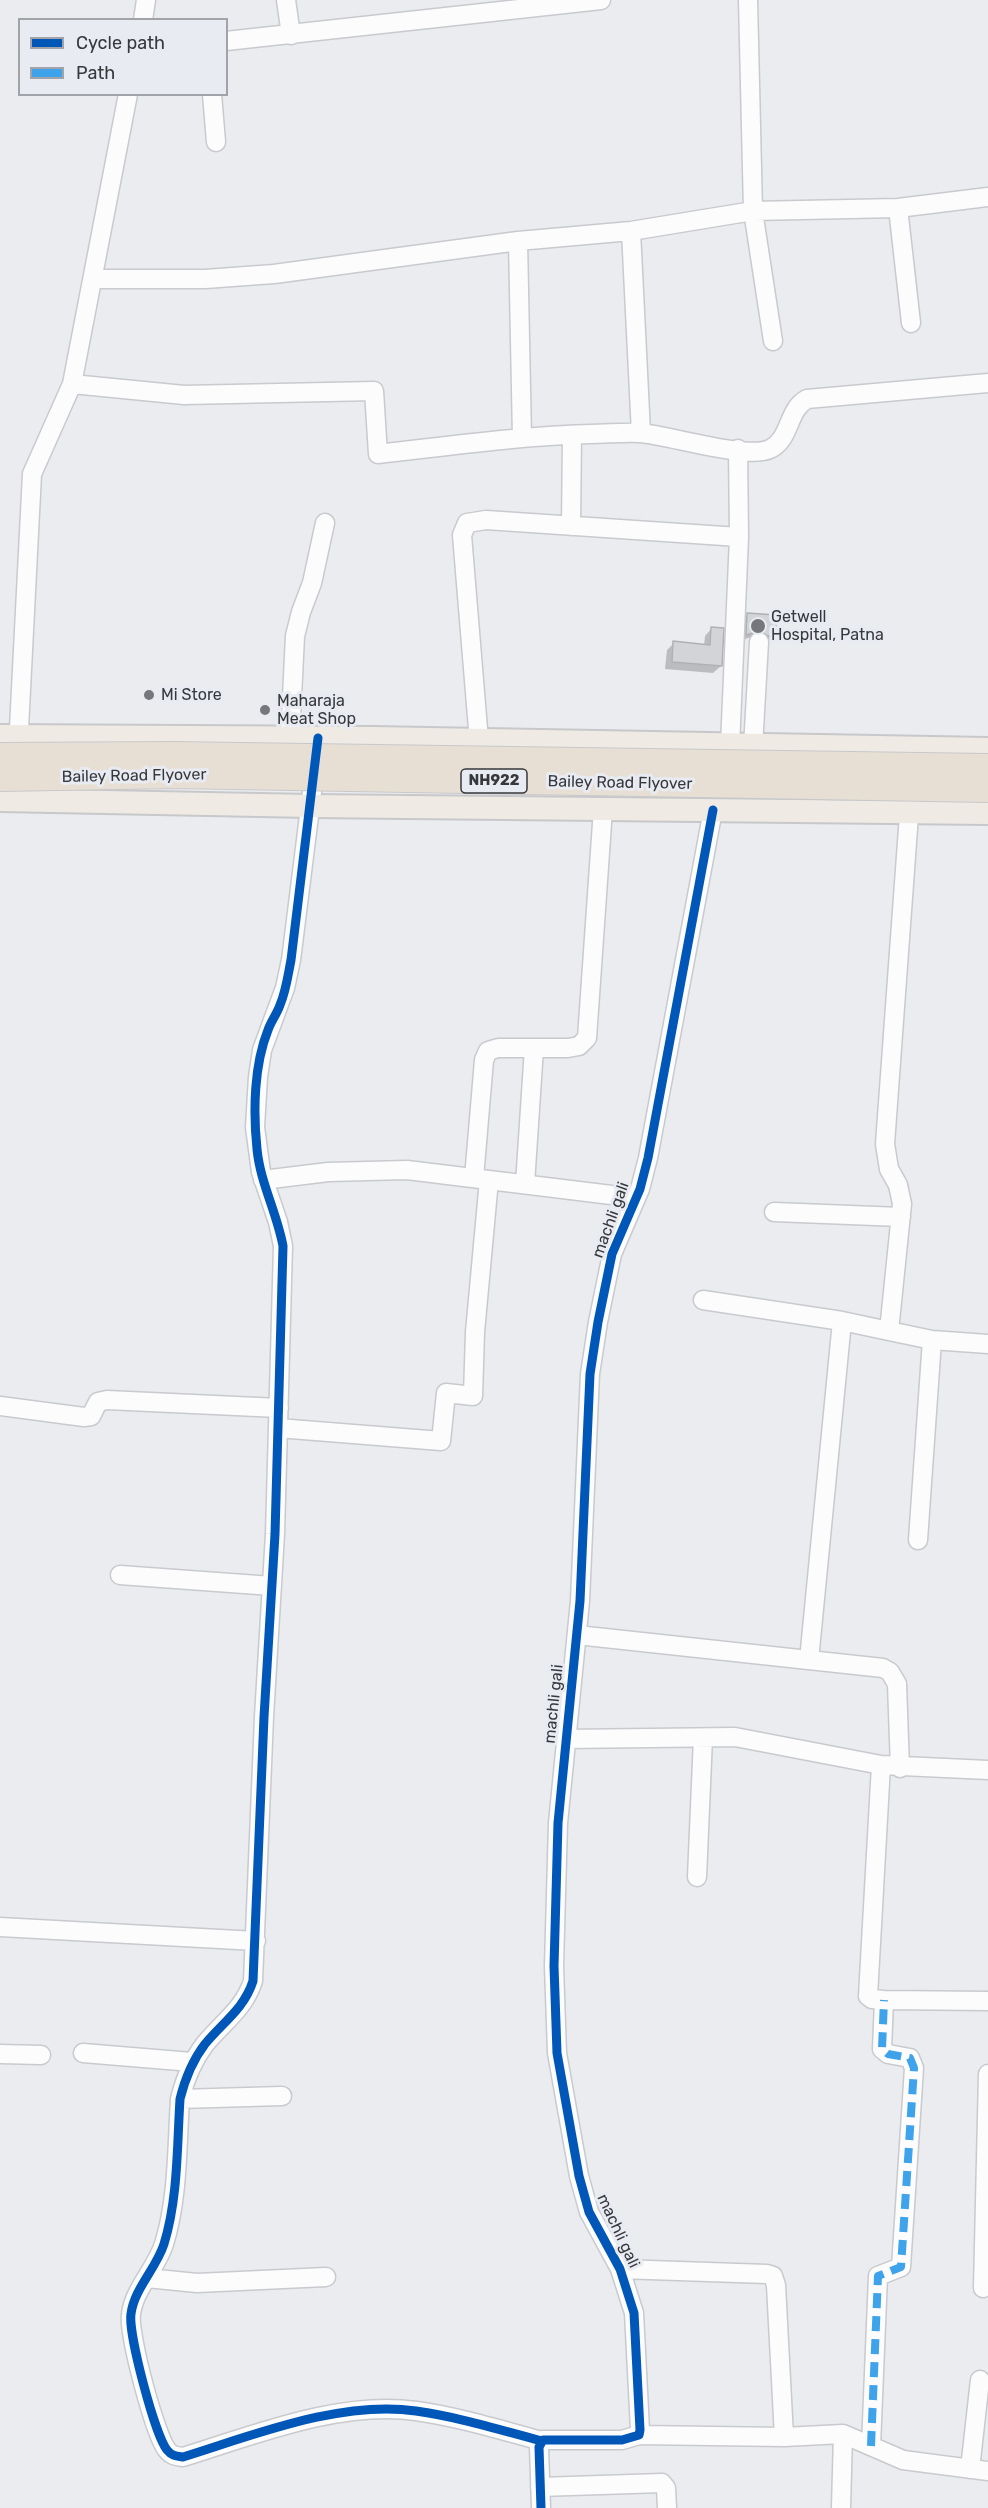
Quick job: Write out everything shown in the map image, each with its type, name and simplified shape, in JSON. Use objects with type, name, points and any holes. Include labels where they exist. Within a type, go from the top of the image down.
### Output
[{"type":"highway","name":"Bailey Road Flyover","points":[[0,756],[174,755],[988,767]]},
{"type":"highway","name":"Bailey Road Flyover","points":[[0,778],[175,775],[988,789]]},
{"type":"main road","points":[[9,736],[318,738],[753,747],[988,749]]},
{"type":"main road","points":[[749,810],[753,747]]},
{"type":"main road","points":[[11,800],[311,806],[988,813]]},
{"type":"street","points":[[143,18],[146,0]]},
{"type":"street","points":[[286,0],[291,35]]},
{"type":"street","points":[[228,41],[291,35],[484,6],[601,0]]},
{"type":"street","points":[[748,0],[753,211],[773,341]]},
{"type":"street","points":[[11,800],[9,736],[32,474],[72,384],[128,96]]},
{"type":"street","points":[[212,96],[216,142]]},
{"type":"street","points":[[93,279],[205,279],[274,274],[518,241],[631,231],[753,211],[898,208],[988,197]]},
{"type":"street","points":[[898,208],[912,323]]},
{"type":"street","points":[[631,231],[641,433]]},
{"type":"street","points":[[518,241],[522,438]]},
{"type":"street","points":[[72,384],[184,395],[374,391],[378,454],[522,438],[641,433],[708,446],[769,450],[784,434],[798,404],[807,399],[988,383]]},
{"type":"street","points":[[571,526],[572,435]]},
{"type":"street","points":[[730,746],[739,537],[738,449]]},
{"type":"street","points":[[479,741],[463,528],[473,521],[486,520],[739,537]]},
{"type":"street","points":[[290,738],[295,636],[300,612],[312,583],[325,523]]},
{"type":"street","points":[[753,747],[759,642]]},
{"type":"street","points":[[318,738],[291,960],[285,988],[262,1050],[255,1127],[263,1180],[278,1222],[283,1246],[272,1586],[253,1981],[248,1997],[236,2013],[206,2043],[192,2062],[180,2099],[171,2217],[163,2248],[132,2304],[131,2332],[160,2436],[169,2453],[183,2457],[277,2428],[336,2414],[377,2410],[414,2411],[542,2441],[555,2438],[622,2440],[639,2435],[784,2437],[843,2434],[903,2460],[979,2470],[980,2380]]},
{"type":"street","points":[[889,1331],[901,1217],[901,1195],[889,1169],[885,1144],[914,748]]},
{"type":"street","points":[[278,1428],[441,1441],[446,1393],[473,1396],[485,1055],[488,1051],[498,1048],[579,1046],[588,1035],[603,809]]},
{"type":"street","name":"machli gali","points":[[639,2435],[634,2313],[620,2269],[589,2212],[579,2176],[557,2053],[554,1966],[558,1822],[580,1601],[592,1364],[598,1322],[612,1254],[636,1198],[648,1158],[713,810]]},
{"type":"street","points":[[525,1184],[534,1048]]},
{"type":"street","points":[[263,1180],[328,1172],[384,1169],[636,1198]]},
{"type":"street","points":[[774,1212],[901,1217]]},
{"type":"street","points":[[703,1300],[842,1321],[932,1340],[988,1344]]},
{"type":"street","points":[[809,1660],[842,1321]]},
{"type":"street","points":[[918,1540],[932,1340]]},
{"type":"street","points":[[0,1406],[84,1417],[91,1416],[98,1402],[107,1400],[279,1408]]},
{"type":"street","points":[[120,1575],[272,1586]]},
{"type":"street","points":[[577,1635],[883,1668],[894,1677],[898,1693],[900,1768]]},
{"type":"street","points":[[565,1739],[735,1737],[900,1768],[988,1770]]},
{"type":"street","points":[[697,1877],[703,1738]]},
{"type":"street","points":[[881,1765],[868,1994],[872,1999],[884,2000],[988,2001]]},
{"type":"street","points":[[0,1927],[256,1941]]},
{"type":"street","points":[[871,2446],[878,2276],[901,2267],[914,2068],[910,2058],[888,2054],[882,2049],[884,2000]]},
{"type":"street","points":[[83,2053],[192,2062]]},
{"type":"street","points":[[0,2054],[40,2055]]},
{"type":"street","points":[[982,2288],[988,2074]]},
{"type":"street","points":[[180,2099],[282,2096]]},
{"type":"street","points":[[620,2269],[773,2276],[776,2285],[784,2437]]},
{"type":"street","points":[[147,2278],[206,2283],[326,2277]]},
{"type":"street","points":[[841,2508],[843,2434]]},
{"type":"street","points":[[541,2508],[539,2447],[542,2441]]},
{"type":"street","points":[[540,2487],[662,2483],[666,2488],[667,2508]]},
{"type":"building","points":[[747,613],[777,615],[775,636],[768,636],[759,631],[746,635]]},
{"type":"building","points":[[711,627],[724,628],[722,666],[672,662],[673,641],[710,645]]},
{"type":"marked path","points":[[871,2446],[878,2276],[901,2267],[914,2068],[910,2058],[888,2054],[882,2049],[884,2000]]},
{"type":"cycle path","points":[[318,738],[287,983],[263,1044],[256,1088],[255,1119],[259,1161],[283,1246],[275,1534],[264,1717],[253,1981],[239,2007],[200,2050],[187,2077],[180,2099],[176,2173],[169,2227],[160,2253],[136,2296],[131,2314],[131,2325],[138,2362],[156,2425],[167,2450],[176,2456],[183,2457],[298,2422],[358,2410],[416,2411],[479,2424],[542,2441]]},
{"type":"cycle path","points":[[541,2508],[539,2447],[543,2440],[622,2440],[639,2435],[640,2430],[634,2313],[620,2269],[589,2212],[579,2176],[557,2053],[554,1966],[558,1823],[580,1601],[590,1374],[612,1254],[640,1189],[648,1158],[713,810]]},
{"type":"place","name":"Getwell Hospital, Patna","points":[[758,626]]},
{"type":"place","name":"Mi Store","points":[[149,695]]},
{"type":"place","name":"Maharaja Meat Shop","points":[[265,710]]}]
